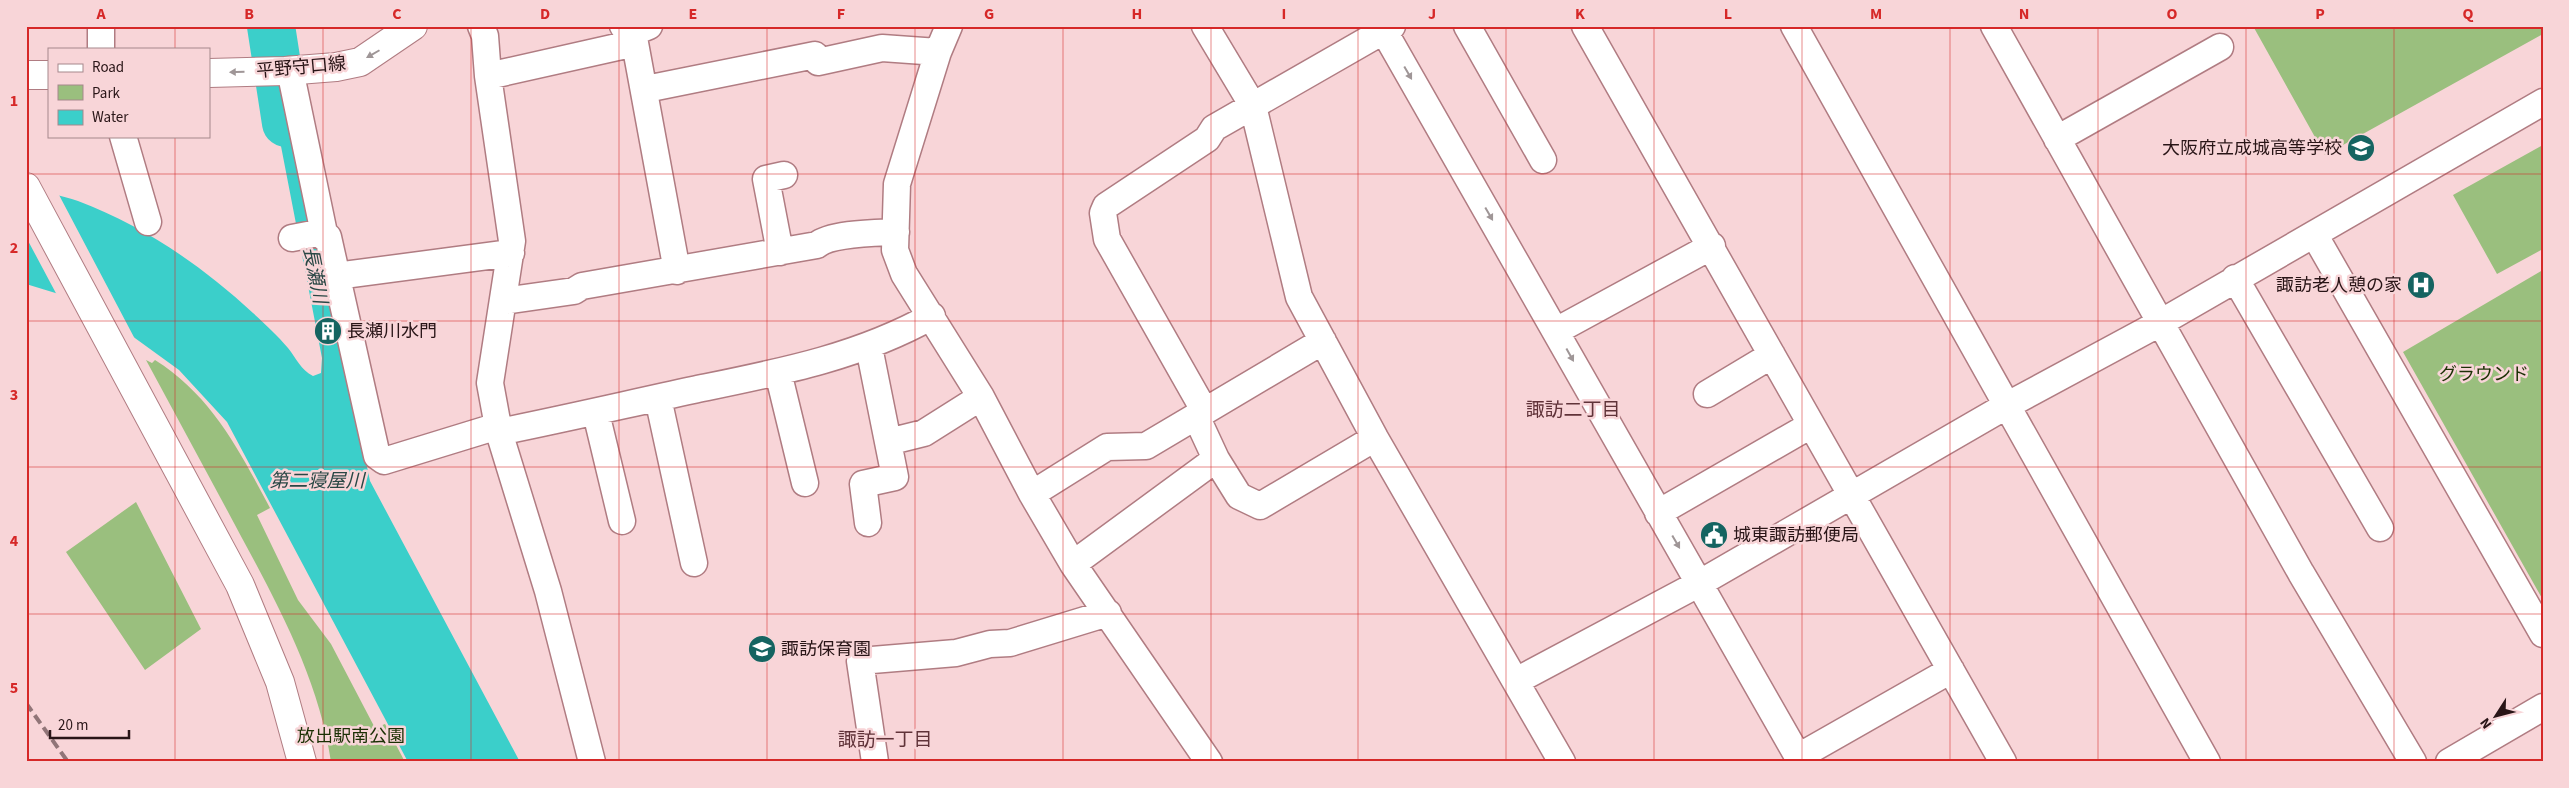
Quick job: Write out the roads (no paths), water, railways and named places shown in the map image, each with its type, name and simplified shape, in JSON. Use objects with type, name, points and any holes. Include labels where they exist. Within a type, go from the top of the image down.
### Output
[{"type":"street","points":[[101,26],[101,48]]},
{"type":"street","name":"平野守口線","points":[[210,73],[336,67],[360,62],[412,26]]},
{"type":"street","points":[[481,26],[485,36],[488,76],[512,241],[490,383],[499,429],[548,591],[592,762]]},
{"type":"street","points":[[949,26],[938,52],[897,184],[895,250],[904,274],[981,396],[1032,494],[1073,564],[1209,762]]},
{"type":"street","points":[[1204,26],[1252,106],[1299,297],[1375,438],[1562,762]]},
{"type":"street","points":[[1467,26],[1543,160]]},
{"type":"street","points":[[1586,26],[1712,246],[1850,495],[2003,762]]},
{"type":"street","points":[[1794,26],[2207,762]]},
{"type":"street","points":[[1994,26],[2301,573],[2413,762]]},
{"type":"street","points":[[1375,438],[1260,506],[1239,496],[1216,459],[1200,414],[1107,239],[1103,213],[1106,206],[1207,139],[1214,128],[1252,106],[1356,35],[1388,29],[1658,512],[1800,759],[1951,670]]},
{"type":"street","points":[[488,76],[633,33],[646,90],[677,271]]},
{"type":"street","points":[[2057,139],[2220,47]]},
{"type":"street","points":[[646,90],[815,56],[818,62],[882,48],[938,52]]},
{"type":"street","points":[[281,71],[307,235],[328,237],[377,456],[384,461],[499,429],[596,413],[778,372],[869,347],[897,336],[932,316]]},
{"type":"street","points":[[26,75],[48,75]]},
{"type":"street","points":[[1516,681],[1700,583],[2006,406],[2160,323],[2543,102]]},
{"type":"street","points":[[124,138],[148,222]]},
{"type":"street","points":[[766,179],[780,252]]},
{"type":"street","points":[[26,187],[240,585],[280,682],[302,762]]},
{"type":"street","points":[[504,301],[574,291],[582,286],[780,252],[857,235],[896,232]]},
{"type":"street","points":[[2314,234],[2543,634]]},
{"type":"street","points":[[1556,331],[1712,246]]},
{"type":"street","points":[[336,276],[511,253]]},
{"type":"street","points":[[2235,278],[2380,528]]},
{"type":"street","points":[[1032,494],[1107,447],[1146,446],[1323,341]]},
{"type":"street","points":[[868,523],[863,484],[895,477],[869,347]]},
{"type":"street","points":[[1707,394],[1772,355]]},
{"type":"street","points":[[778,372],[805,483]]},
{"type":"street","points":[[888,442],[924,433],[981,396]]},
{"type":"street","points":[[658,398],[694,564]]},
{"type":"street","points":[[596,413],[622,520]]},
{"type":"street","points":[[1658,512],[1811,425]]},
{"type":"street","points":[[1073,564],[1216,459]]},
{"type":"street","points":[[875,762],[860,662],[956,653],[990,644],[1010,643],[1108,613]]},
{"type":"street","points":[[2466,758],[2543,707]]},
{"type":"water","name":"第二寝屋川","points":[[282,60],[370,481],[520,762],[408,762],[227,422],[179,370],[99,312],[62,295],[26,284],[26,189],[78,201],[126,222],[171,248],[213,279],[253,313],[284,344],[305,370],[313,376],[321,373],[322,358],[268,79]]},
{"type":"waterway","name":"長瀬川","points":[[271,26],[286,123]]},
{"type":"railway","points":[[26,703],[68,762]]},
{"type":"place","name":"大阪府立成城高等学校","points":[[2361,148]]},
{"type":"place","name":"諏訪老人憩の家","points":[[2421,285]]},
{"type":"place","name":"長瀬川水門","points":[[328,331]]},
{"type":"place","name":"城東諏訪郵便局","points":[[1714,535]]},
{"type":"place","name":"諏訪保育園","points":[[762,649]]},
{"type":"district","name":"諏訪二丁目","points":[[1573,409]]},
{"type":"district","name":"諏訪一丁目","points":[[885,739]]},
{"type":"park label","name":"グラウンド","points":[[2484,374]]},
{"type":"park label","name":"放出駅南公園","points":[[351,736]]}]
